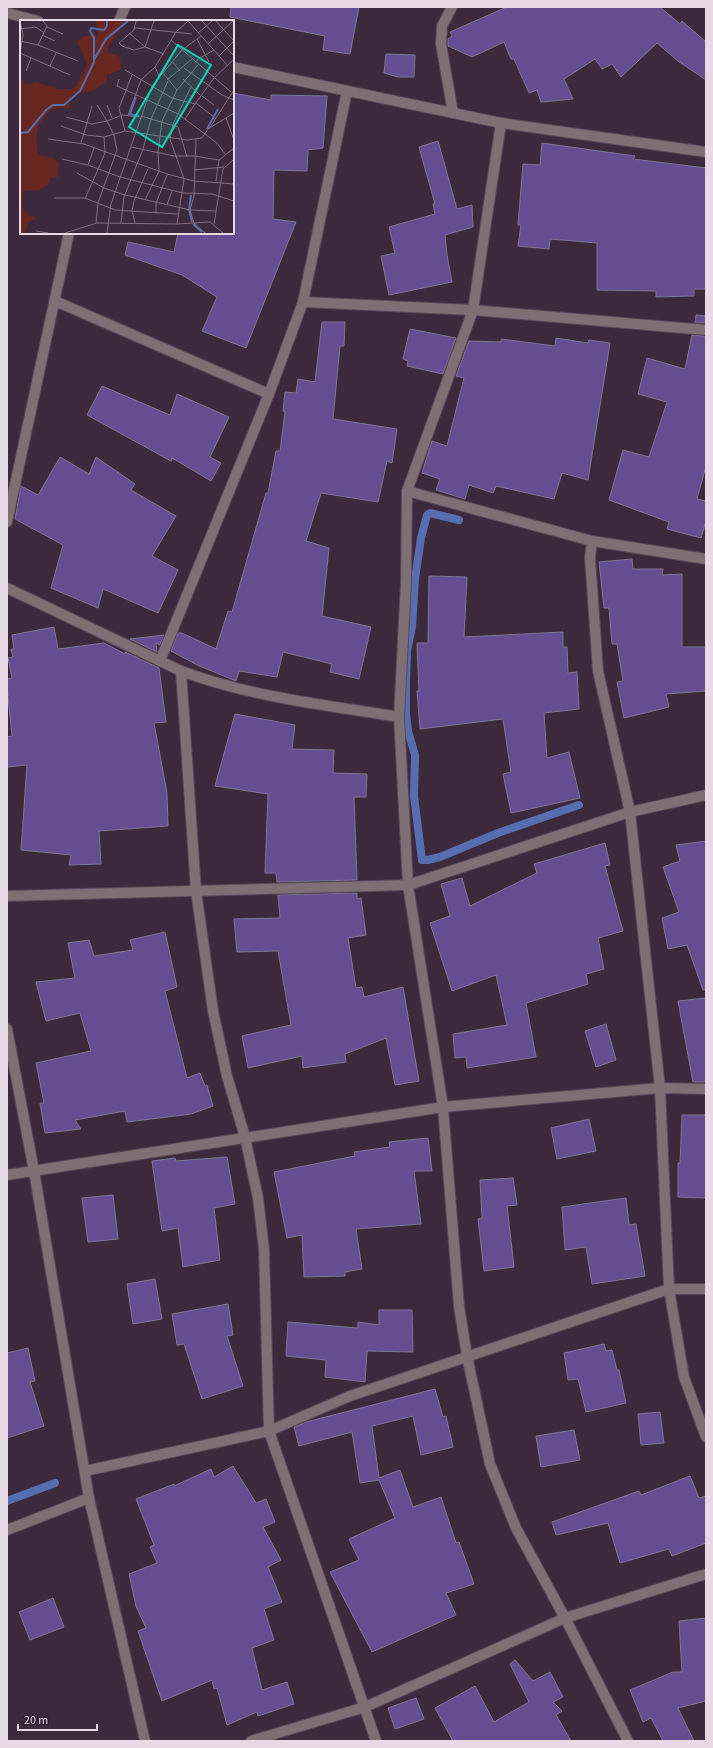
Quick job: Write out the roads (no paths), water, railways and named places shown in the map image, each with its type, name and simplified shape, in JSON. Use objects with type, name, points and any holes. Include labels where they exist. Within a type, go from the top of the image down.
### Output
[{"type":"street","points":[[119,20],[124,7]]},
{"type":"street","points":[[452,7],[442,26],[441,44],[453,113]]},
{"type":"street","points":[[7,13],[34,20]]},
{"type":"street","points":[[234,66],[502,124],[706,152]]},
{"type":"street","points":[[160,661],[269,394],[302,302],[347,91]]},
{"type":"street","points":[[502,124],[473,310],[407,491],[406,582],[399,717],[408,884],[443,1107],[459,1306],[467,1356],[490,1464],[516,1528],[565,1618],[628,1741]]},
{"type":"street","points":[[7,522],[69,234]]},
{"type":"street","points":[[55,301],[269,394]]},
{"type":"street","points":[[302,302],[473,310],[706,330]]},
{"type":"street","points":[[407,491],[592,541],[706,559]]},
{"type":"street","points":[[592,541],[590,558],[598,671],[630,812],[660,1088],[669,1289],[684,1377],[706,1437]]},
{"type":"street","points":[[7,588],[181,671],[210,682],[255,693],[399,717]]},
{"type":"street","points":[[181,671],[196,891],[213,1011],[227,1076],[244,1137],[258,1198],[264,1249],[269,1432],[376,1741]]},
{"type":"street","points":[[7,896],[408,884],[630,812],[706,795]]},
{"type":"street","points":[[7,1029],[34,1171],[89,1498],[145,1741]]},
{"type":"street","points":[[7,1175],[443,1107],[660,1088],[706,1089]]},
{"type":"street","points":[[85,1471],[269,1432],[350,1396],[669,1289],[706,1289]]},
{"type":"street","points":[[7,1530],[89,1498]]},
{"type":"street","points":[[251,1741],[365,1707],[565,1618],[706,1574]]},
{"type":"waterway","points":[[459,520],[430,513],[427,515],[421,538],[415,579],[412,627],[407,651],[406,714],[408,731],[415,755],[414,796],[422,860],[440,857],[498,833],[579,805]]},
{"type":"waterway","points":[[7,1501],[55,1483]]}]
